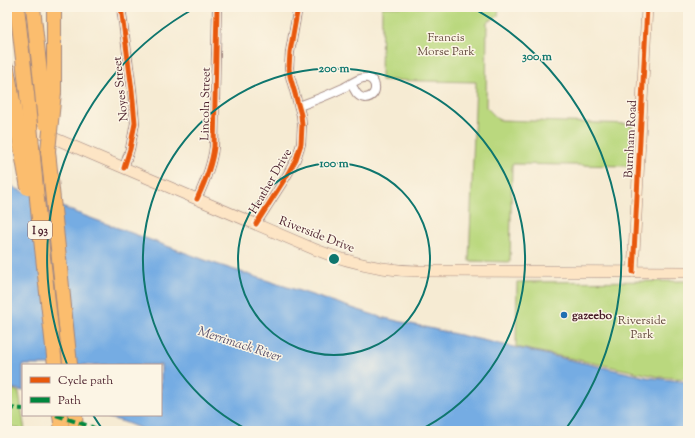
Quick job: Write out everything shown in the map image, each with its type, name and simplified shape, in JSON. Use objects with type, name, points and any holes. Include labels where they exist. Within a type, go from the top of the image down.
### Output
[{"type":"highway","name":"I 93","points":[[17,7],[55,364]]},
{"type":"highway","points":[[33,7],[48,92]]},
{"type":"highway","points":[[48,92],[54,7]]},
{"type":"highway","points":[[7,69],[27,182],[40,230]]},
{"type":"highway","name":"I 93","points":[[48,92],[48,151],[70,364]]},
{"type":"highway","points":[[60,416],[62,431]]},
{"type":"highway","points":[[75,416],[76,431]]},
{"type":"main road","name":"Burnham Road","points":[[633,272],[647,7]]},
{"type":"main road","name":"Riverside Drive","points":[[7,118],[314,249],[335,257],[382,268],[419,271],[688,272]]},
{"type":"street","name":"Noyes Street","points":[[121,7],[135,123],[130,149],[124,168]]},
{"type":"street","name":"Lincoln Street","points":[[197,199],[205,182],[213,157],[217,7]]},
{"type":"street","name":"Heather Drive","points":[[256,224],[286,177],[299,152],[301,144],[301,115],[289,68],[290,52],[298,7]]},
{"type":"street","points":[[299,106],[351,84]]},
{"type":"green space","name":"Francis Morse Park","points":[[382,7],[499,7],[498,16],[487,22],[486,107],[499,120],[632,124],[629,166],[512,164],[510,262],[469,261],[476,82],[381,80]]},
{"type":"green space","name":"Riverside Park","points":[[688,281],[688,379],[660,377],[516,347],[517,282]]},
{"type":"green space","points":[[7,387],[19,392],[25,431],[7,425]]},
{"type":"water","name":"Merrimack River","points":[[7,183],[17,189],[77,213],[213,263],[380,317],[646,377],[688,382],[688,431],[147,431],[103,416],[162,416],[162,364],[22,364],[22,391],[7,387]]},
{"type":"marked path","points":[[7,408],[22,409]]},
{"type":"marked path","points":[[59,416],[101,431]]},
{"type":"cycle path","points":[[121,7],[135,123],[130,149],[124,168]]},
{"type":"cycle path","points":[[197,199],[208,173],[214,147],[217,7]]},
{"type":"cycle path","points":[[256,224],[286,177],[296,159],[301,144],[301,115],[289,68],[290,52],[298,7]]},
{"type":"cycle path","points":[[633,272],[647,7]]},
{"type":"place","name":"gazeebo","points":[[564,315]]}]
